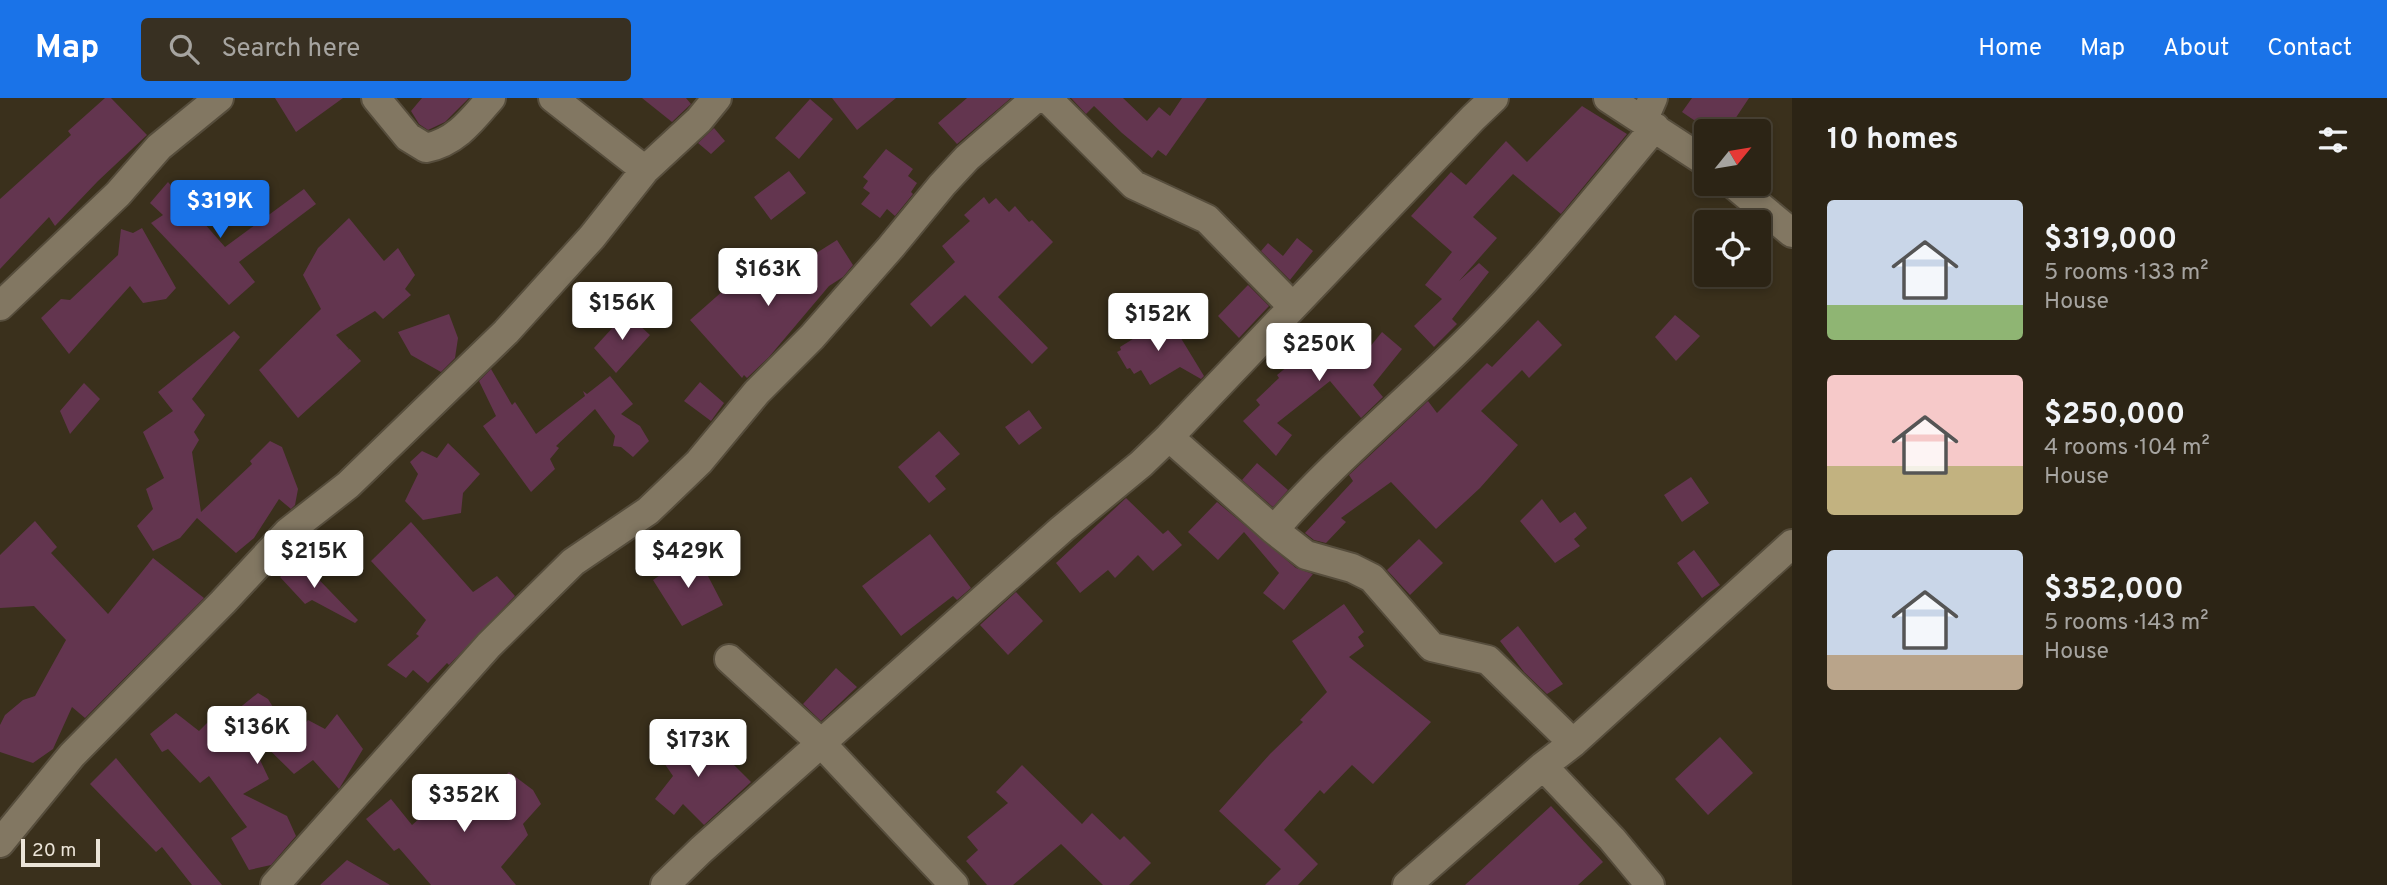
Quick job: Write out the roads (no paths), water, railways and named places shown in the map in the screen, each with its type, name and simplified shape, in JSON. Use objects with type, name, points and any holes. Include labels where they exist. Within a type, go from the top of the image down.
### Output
[{"type":"street","points":[[0,306],[118,194],[159,147],[219,98]]},
{"type":"street","points":[[376,98],[408,137],[426,148],[441,145],[458,135],[491,98]]},
{"type":"street","points":[[553,98],[645,170]]},
{"type":"street","points":[[0,843],[72,755],[288,532],[348,485],[506,332],[592,237],[645,170],[699,120],[718,98]]},
{"type":"street","points":[[275,885],[489,645],[573,562],[648,511],[699,461],[757,392],[812,337],[891,247],[942,184],[967,158],[1036,98]]},
{"type":"street","points":[[1046,98],[1134,185],[1207,219],[1292,306]]},
{"type":"street","points":[[665,885],[1062,529],[1141,464],[1494,98]]},
{"type":"street","points":[[1608,98],[1651,115],[1694,152]]},
{"type":"street","points":[[1274,530],[1310,488],[1476,332],[1577,222],[1651,115]]},
{"type":"street","points":[[1747,196],[1792,233]]},
{"type":"street","points":[[1169,437],[1306,555],[1352,568],[1371,578],[1432,647],[1488,660],[1573,743]]},
{"type":"street","points":[[1407,885],[1573,743],[1792,544]]},
{"type":"street","points":[[729,659],[821,743],[954,885]]},
{"type":"street","points":[[1543,766],[1612,839],[1650,885]]}]
